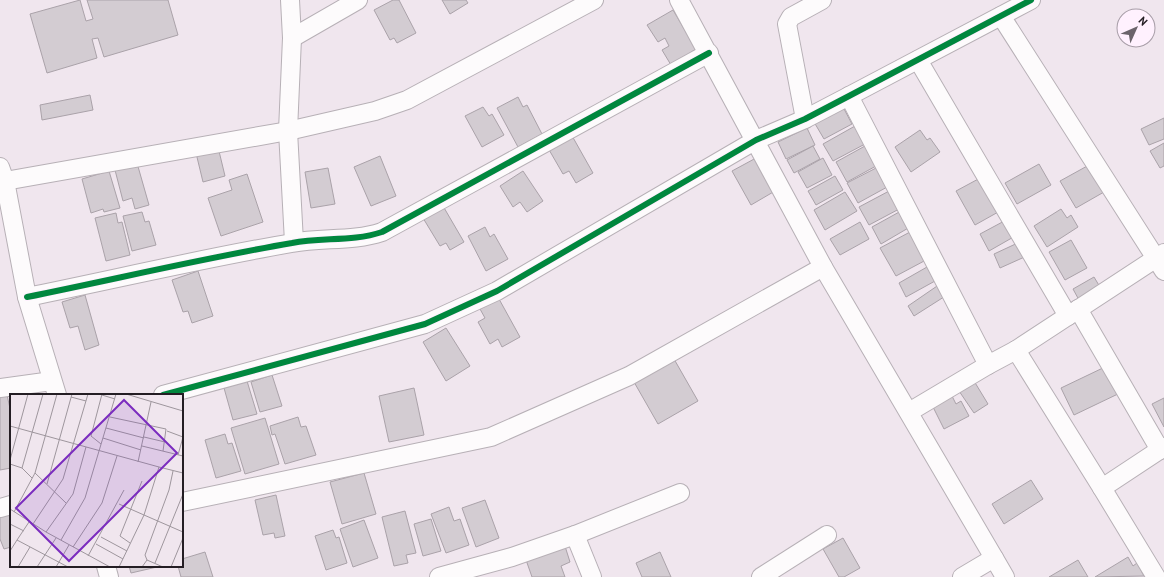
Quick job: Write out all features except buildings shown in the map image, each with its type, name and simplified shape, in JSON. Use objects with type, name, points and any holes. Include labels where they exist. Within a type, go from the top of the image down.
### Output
[{"type":"street","points":[[290,0],[292,38],[288,131],[294,242]]},
{"type":"street","points":[[292,38],[358,0]]},
{"type":"street","points":[[0,388],[54,388],[28,297],[2,174],[288,131],[375,111],[407,100],[594,0]]},
{"type":"street","points":[[679,0],[824,267],[1005,577]]},
{"type":"street","points":[[805,119],[787,24],[791,17],[822,0]]},
{"type":"street","points":[[167,394],[425,324],[510,285],[756,140],[805,119],[1031,0]]},
{"type":"street","points":[[908,412],[988,364],[1016,350],[1073,312],[1161,261],[1001,16]]},
{"type":"street","points":[[28,297],[294,242],[366,237],[382,232],[709,53]]},
{"type":"street","points":[[918,60],[1073,312],[1162,449],[1102,488]]},
{"type":"street","points":[[849,96],[988,364]]},
{"type":"street","points":[[183,502],[491,437],[629,376],[824,267]]},
{"type":"street","points":[[1016,350],[1156,577]]},
{"type":"street","points":[[439,577],[512,557],[575,535],[680,493]]},
{"type":"street","points":[[0,508],[10,505]]},
{"type":"street","points":[[575,535],[592,577]]},
{"type":"street","points":[[761,577],[827,535]]},
{"type":"street","points":[[962,577],[994,558]]},
{"type":"street","points":[[106,567],[109,577]]},
{"type":"cycle path","points":[[167,394],[425,324],[497,291],[756,140],[805,119],[1031,0]]},
{"type":"cycle path","points":[[27,297],[259,249],[303,241],[360,237],[382,232],[709,53]]}]
